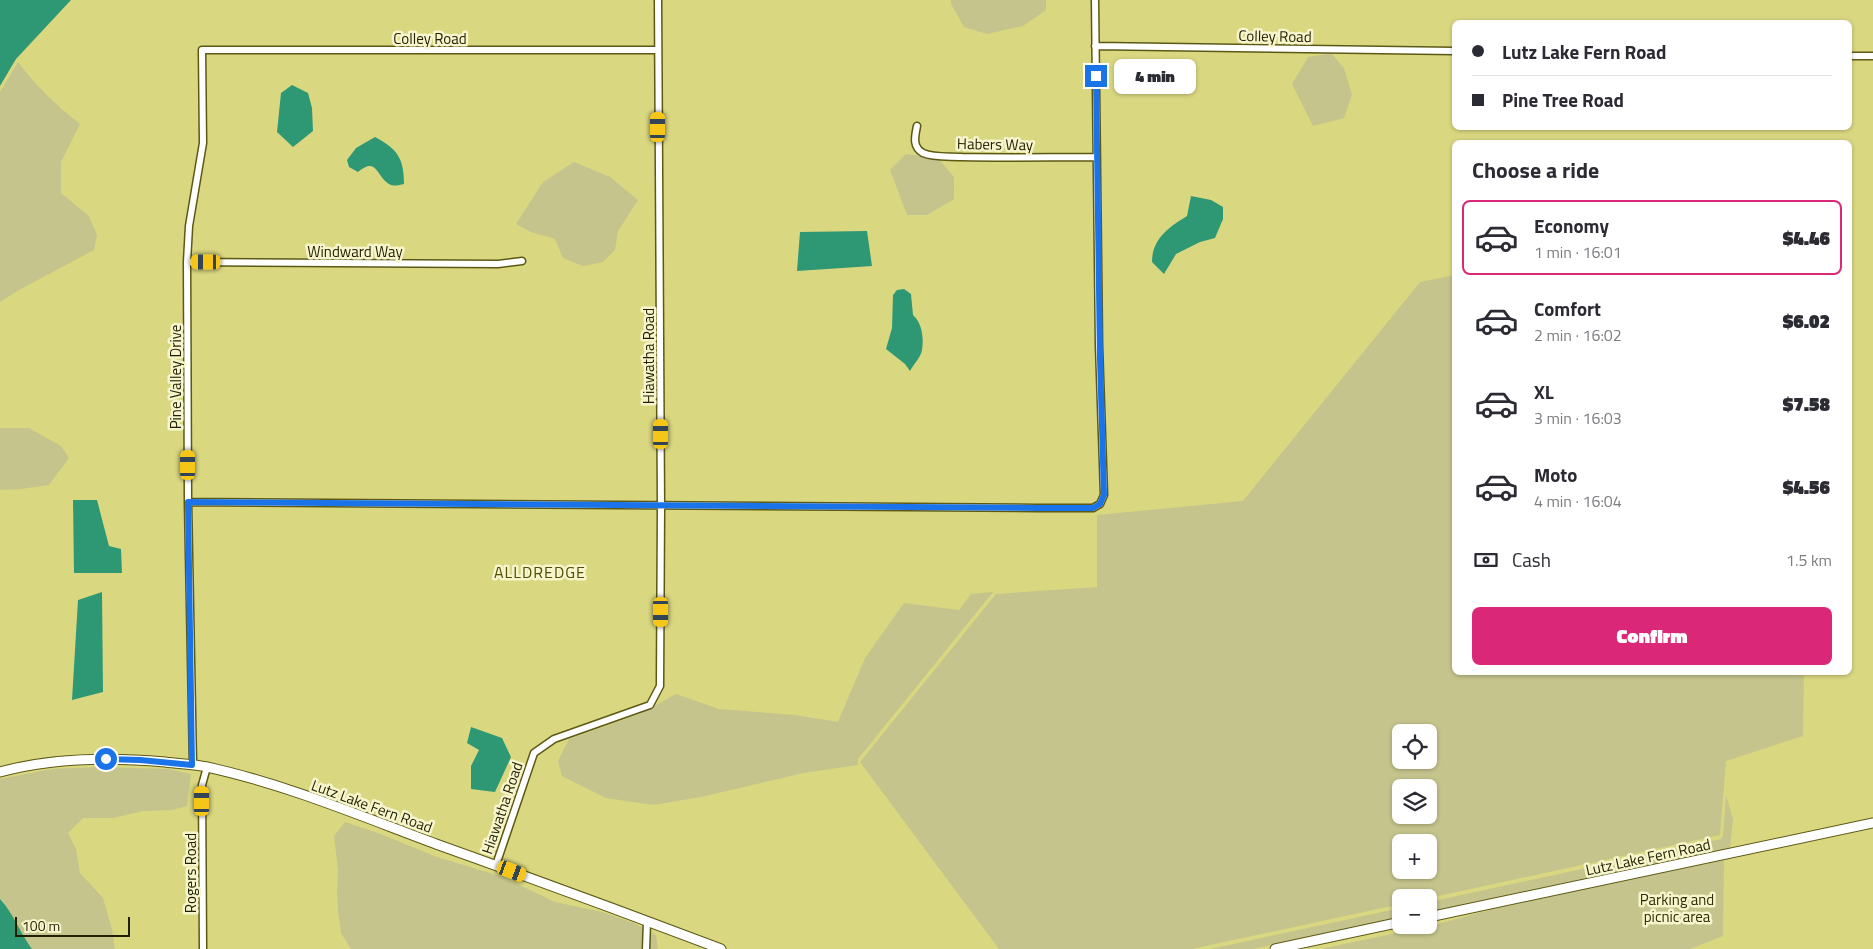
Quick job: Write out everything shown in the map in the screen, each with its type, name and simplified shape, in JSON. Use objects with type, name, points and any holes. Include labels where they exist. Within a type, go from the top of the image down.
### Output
[{"type":"main road","name":"Lutz Lake Fern Road","points":[[0,772],[24,766],[65,760],[140,760],[207,767],[272,785],[496,865],[720,949]]},
{"type":"main road","name":"Lutz Lake Fern Road","points":[[1437,915],[1873,823]]},
{"type":"main road","points":[[1275,949],[1392,924]]},
{"type":"street","name":"Hiawatha Road","points":[[496,865],[534,753],[554,740],[650,705],[660,686],[661,506],[658,0]]},
{"type":"street","points":[[188,502],[1093,508],[1100,504],[1104,495],[1095,0]]},
{"type":"street","name":"Colley Road","points":[[1095,46],[1452,51]]},
{"type":"street","name":"Colley Road","points":[[202,50],[658,50]]},
{"type":"street","name":"Pine Valley Drive","points":[[192,765],[187,262],[189,226],[203,143],[202,50]]},
{"type":"street","points":[[1852,56],[1873,56]]},
{"type":"street","name":"Habers Way","points":[[917,126],[914,137],[916,147],[924,153],[938,156],[1097,157]]},
{"type":"street","name":"Windward Way","points":[[187,262],[498,264],[522,261]]},
{"type":"street","name":"Rogers Road","points":[[203,949],[202,785],[207,767]]},
{"type":"street","points":[[646,949],[647,922]]},
{"type":"green space","points":[[951,0],[1046,0],[1046,10],[1023,26],[987,34],[964,27],[951,4]]},
{"type":"green space","points":[[1332,54],[1344,68],[1352,95],[1344,118],[1313,126],[1292,84],[1308,57]]},
{"type":"green space","points":[[18,62],[47,95],[80,124],[61,162],[61,193],[89,216],[97,235],[94,250],[0,302],[0,92]]},
{"type":"green space","points":[[906,154],[938,158],[954,177],[954,199],[927,215],[907,215],[890,170]]},
{"type":"green space","points":[[574,162],[610,177],[638,200],[618,231],[615,250],[603,262],[583,266],[563,258],[555,239],[531,232],[516,224],[543,182]]},
{"type":"green space","points":[[1452,276],[1452,675],[1804,675],[1803,736],[1726,761],[1720,835],[1437,896],[1437,889],[1392,889],[1392,906],[1192,949],[999,949],[860,762],[996,594],[1097,587],[1097,515],[1243,501],[1420,282]]},
{"type":"green space","points":[[0,428],[29,428],[61,446],[69,458],[49,485],[0,490]]},
{"type":"green space","points":[[993,592],[858,759],[858,765],[803,773],[701,797],[653,805],[606,798],[562,776],[558,761],[569,739],[640,714],[676,694],[719,709],[795,715],[838,722],[865,658],[904,603],[959,610],[971,594]]},
{"type":"green space","points":[[97,767],[168,769],[191,774],[187,806],[172,810],[143,811],[113,818],[83,818],[68,833],[76,849],[80,873],[103,898],[112,929],[115,949],[32,949],[0,899],[0,779],[52,769]]},
{"type":"green space","points":[[1726,795],[1733,819],[1730,849],[1437,910],[1437,900],[1721,839],[1723,836]]},
{"type":"green space","points":[[345,822],[437,857],[503,877],[555,902],[602,912],[634,923],[656,935],[658,949],[351,949],[341,933],[337,890],[338,870],[334,836]]},
{"type":"green space","name":"Parking and picnic area","points":[[1724,858],[1723,936],[1690,949],[1320,949],[1392,934],[1437,934],[1437,924],[1520,902]]},
{"type":"green space","points":[[1392,910],[1392,920],[1253,949],[1210,949]]},
{"type":"shaded area","points":[[0,0],[71,0],[16,59],[0,86]]},
{"type":"shaded area","points":[[292,85],[308,93],[312,108],[313,131],[293,147],[277,132],[281,93]]},
{"type":"shaded area","points":[[375,137],[383,141],[398,156],[403,168],[404,184],[395,186],[389,184],[373,167],[369,166],[358,172],[349,167],[347,160],[356,148]]},
{"type":"shaded area","points":[[1191,196],[1211,200],[1223,207],[1223,219],[1215,238],[1200,242],[1176,254],[1164,274],[1152,262],[1155,247],[1158,240],[1168,229],[1187,216]]},
{"type":"shaded area","points":[[867,231],[872,266],[797,271],[800,232]]},
{"type":"shaded area","points":[[904,289],[911,294],[913,315],[920,326],[923,345],[919,358],[910,371],[905,364],[886,349],[892,328],[893,295],[897,290]]},
{"type":"shaded area","points":[[73,500],[97,500],[109,546],[121,549],[122,573],[74,573]]},
{"type":"shaded area","points":[[102,592],[103,692],[72,700],[78,600]]},
{"type":"shaded area","points":[[471,727],[502,738],[511,757],[495,792],[471,789],[471,766],[479,750],[467,743]]},
{"type":"shaded area","points":[[0,899],[9,911],[32,949],[0,949]]},
{"type":"district","name":"ALLDREDGE","points":[[540,572]]},
{"type":"route","points":[[106,759],[192,765],[188,502],[1037,508],[1093,508],[1100,504],[1104,495],[1096,76]]}]
